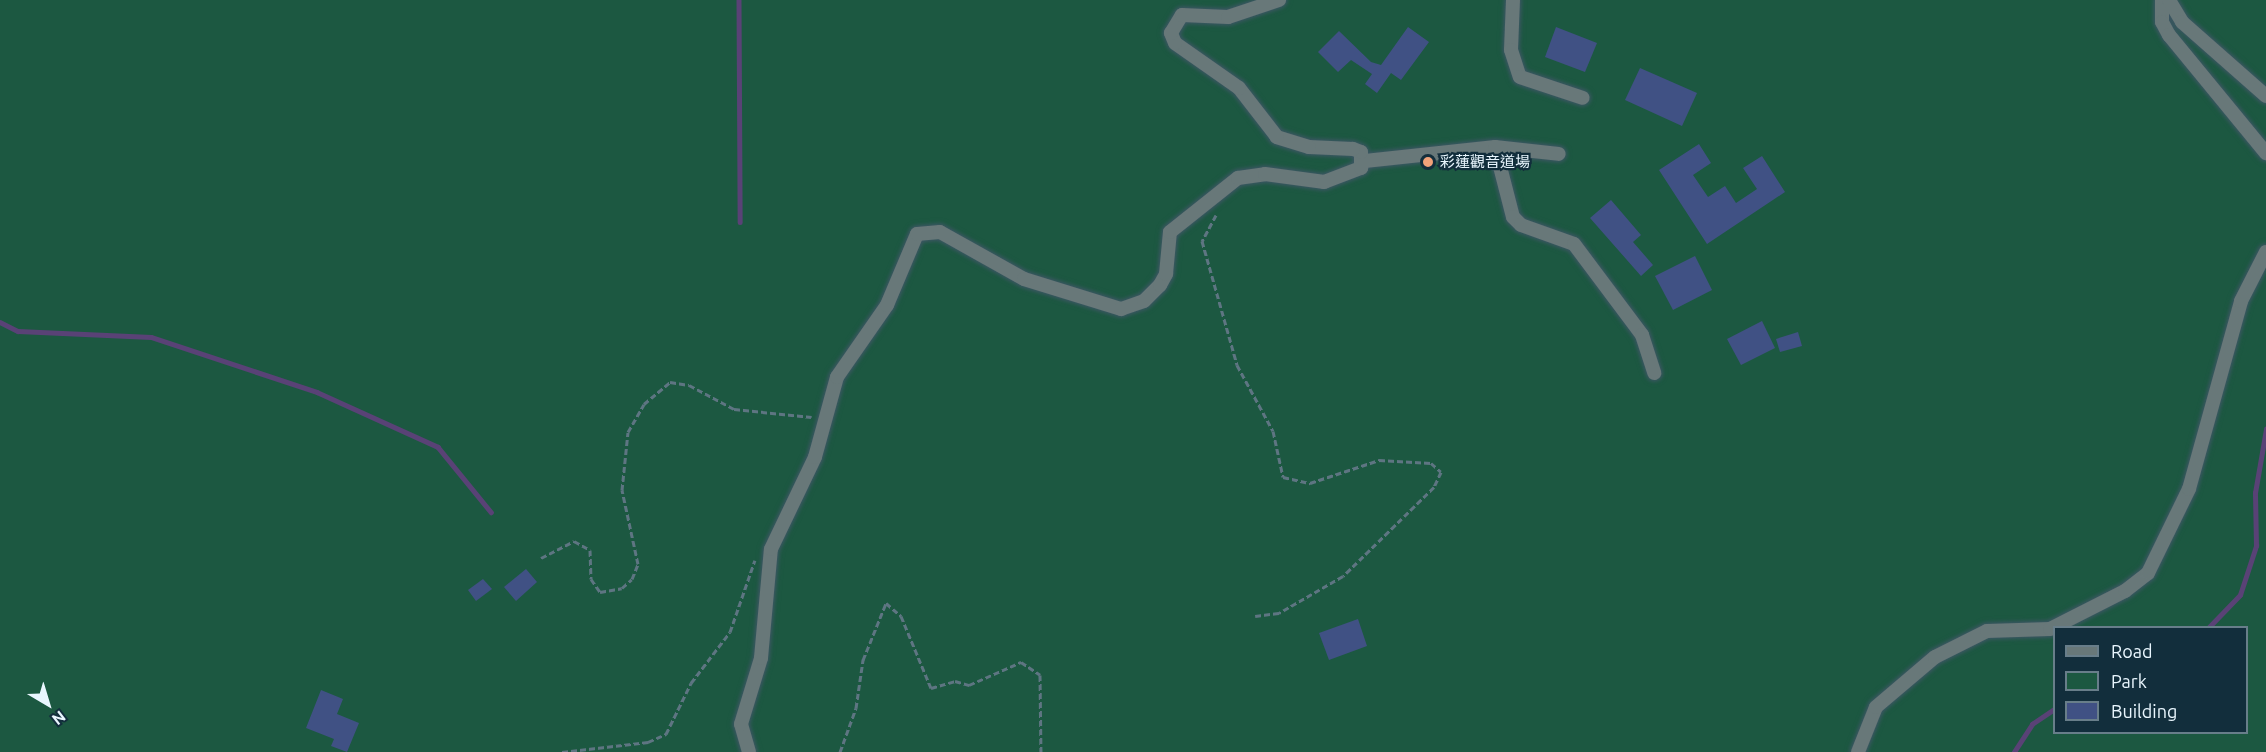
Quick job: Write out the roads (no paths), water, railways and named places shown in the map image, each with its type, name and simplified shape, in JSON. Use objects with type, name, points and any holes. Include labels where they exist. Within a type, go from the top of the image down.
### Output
[{"type":"street","points":[[1279,0],[1228,17],[1182,15],[1171,33],[1175,43],[1239,88],[1282,140],[1309,147],[1353,149],[1365,161]]},
{"type":"street","points":[[1513,0],[1511,50],[1520,77],[1583,98]]},
{"type":"street","points":[[2162,0],[2162,22],[2169,35],[2266,153]]},
{"type":"street","points":[[2169,0],[2191,30],[2266,96]]},
{"type":"street","points":[[1495,147],[1513,217],[1521,225],[1574,244],[1642,335],[1654,373]]},
{"type":"street","points":[[749,752],[741,724],[761,658],[771,549],[815,458],[823,417],[837,377],[886,304],[912,240],[923,230],[956,239],[1039,285],[1121,309],[1143,301],[1160,285],[1166,274],[1170,232],[1218,193],[1249,174],[1324,182],[1352,174],[1365,161],[1495,147],[1559,154]]},
{"type":"street","points":[[2056,626],[2125,591],[2148,573],[2189,489],[2241,301],[2266,252]]},
{"type":"street","points":[[1858,752],[1876,708],[1935,657],[1988,631],[2053,627]]},
{"type":"waterway","points":[[739,0],[740,222]]},
{"type":"waterway","points":[[0,322],[18,331],[151,337],[317,392],[438,447],[491,512]]},
{"type":"waterway","points":[[2210,626],[2240,595],[2256,546],[2255,493],[2266,429]]},
{"type":"waterway","points":[[2014,752],[2032,724],[2053,710]]},
{"type":"place","name":"彩蓮觀音道場","points":[[1428,162]]}]
